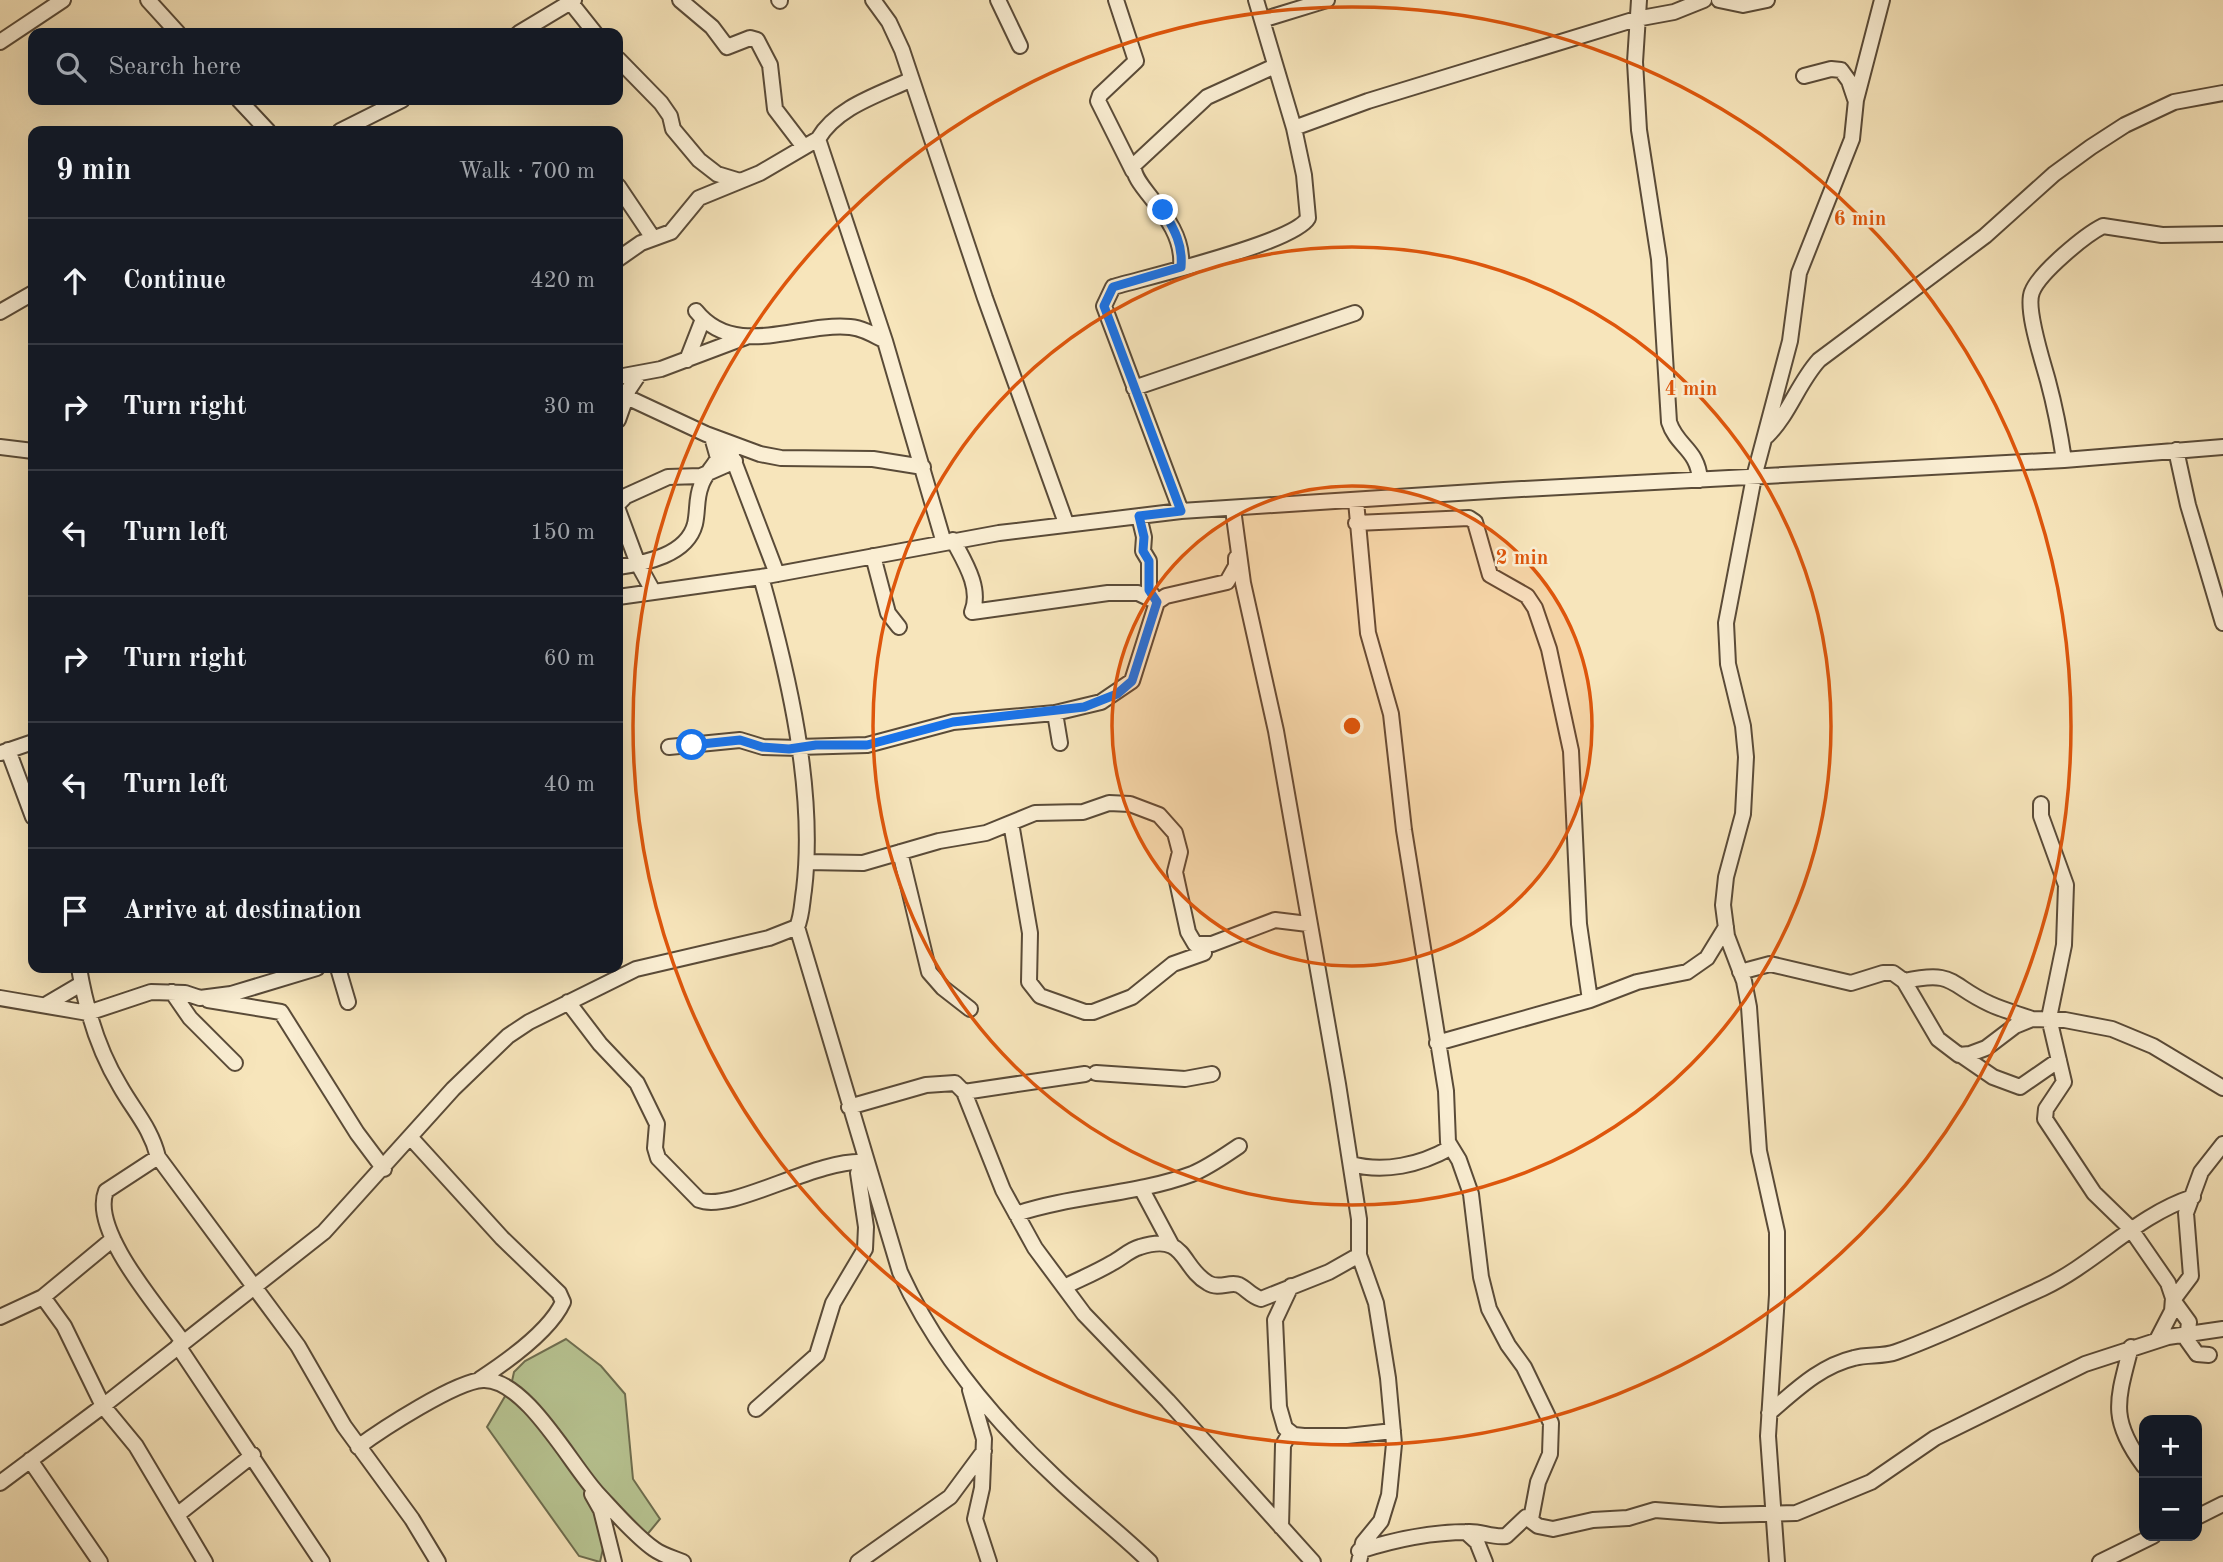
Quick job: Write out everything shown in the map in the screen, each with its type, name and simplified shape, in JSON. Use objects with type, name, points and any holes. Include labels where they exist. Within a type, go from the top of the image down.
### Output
[{"type":"street","points":[[0,42],[64,0]]},
{"type":"street","points":[[148,0],[173,28]]},
{"type":"street","points":[[680,0],[712,27],[723,45],[727,47],[750,38],[757,40],[770,65],[775,109],[804,147]]},
{"type":"street","points":[[873,0],[896,34],[1066,523]]},
{"type":"street","points":[[998,0],[1020,46]]},
{"type":"street","points":[[1116,0],[1136,61],[1100,95],[1098,101],[1133,171],[1173,227],[1182,252],[1181,267]]},
{"type":"street","points":[[1181,511],[1104,306],[1113,287],[1230,255],[1304,224],[1309,210],[1294,128],[1256,0]]},
{"type":"street","points":[[1262,20],[1327,0]]},
{"type":"street","points":[[1639,0],[1636,19],[1639,130],[1659,258],[1669,422],[1674,434],[1694,454],[1700,480]]},
{"type":"street","points":[[1294,128],[1368,101],[1636,19],[1674,12],[1704,0]]},
{"type":"street","points":[[1719,0],[1743,5],[1767,0]]},
{"type":"street","points":[[1872,0],[1878,16]]},
{"type":"street","points":[[1777,1562],[1771,1515],[1769,1413],[1777,1295],[1777,1232],[1759,1151],[1751,1020],[1741,972],[1726,927],[1724,891],[1743,814],[1746,757],[1743,726],[1728,664],[1726,624],[1754,477],[1790,341],[1799,273],[1848,149],[1856,100],[1882,0]]},
{"type":"street","points":[[527,28],[573,1],[592,28]]},
{"type":"street","points":[[623,65],[661,103],[670,116],[673,130],[699,160],[717,174],[740,181]]},
{"type":"street","points":[[1133,171],[1138,159],[1207,97],[1275,66]]},
{"type":"street","points":[[1804,76],[1831,69],[1841,70],[1849,81],[1856,100]]},
{"type":"street","points":[[623,256],[653,237],[671,232],[699,198],[740,181],[804,147],[818,139],[833,121],[852,108],[910,80]]},
{"type":"street","points":[[1766,438],[1785,416],[1807,373],[1819,360],[1985,236],[2081,153],[2125,125],[2174,102],[2223,93]]},
{"type":"street","points":[[244,105],[263,126]]},
{"type":"street","points":[[351,126],[392,105]]},
{"type":"street","points":[[818,139],[948,541],[970,571],[975,605],[972,612],[1108,593],[1138,593],[1157,602]]},
{"type":"street","points":[[623,194],[653,237]]},
{"type":"street","points":[[2064,460],[2048,379],[2034,331],[2031,295],[2036,284],[2074,246],[2103,226],[2162,234],[2223,234]]},
{"type":"street","points":[[0,312],[28,296]]},
{"type":"street","points":[[1134,388],[1355,313]]},
{"type":"street","points":[[687,360],[700,315],[715,328],[747,337]]},
{"type":"street","points":[[623,376],[687,360],[747,337],[824,327],[852,327],[885,341]]},
{"type":"street","points":[[623,394],[639,374]]},
{"type":"street","points":[[623,395],[727,443],[780,458],[873,459],[923,467]]},
{"type":"street","points":[[630,551],[679,547],[690,536],[696,519],[700,486],[718,458],[712,437]]},
{"type":"street","points":[[727,443],[778,574]]},
{"type":"street","points":[[0,447],[28,450]]},
{"type":"street","points":[[623,596],[761,577],[948,541],[1066,523],[1181,511],[1504,489],[2064,460],[2223,447]]},
{"type":"street","points":[[2176,450],[2188,505],[2223,623]]},
{"type":"street","points":[[623,499],[668,477],[707,474],[735,461]]},
{"type":"street","points":[[1356,501],[1368,633],[1391,714],[1404,830],[1446,1091],[1450,1148],[1459,1160],[1471,1194],[1480,1277],[1489,1309],[1507,1345],[1524,1367],[1551,1423],[1550,1454],[1538,1482],[1531,1519]]},
{"type":"street","points":[[1233,509],[1276,731],[1351,1164],[1359,1219],[1359,1255],[1376,1303],[1393,1431],[1394,1455],[1385,1513],[1359,1556]]},
{"type":"street","points":[[1139,516],[1144,537],[1143,551],[1149,561],[1149,590],[1157,602]]},
{"type":"street","points":[[1356,523],[1469,517],[1475,522],[1490,575],[1504,585],[1519,590],[1535,608],[1549,649],[1571,751],[1579,924],[1590,1000]]},
{"type":"street","points":[[623,527],[630,551],[653,592]]},
{"type":"street","points":[[669,747],[740,740],[762,747],[867,745],[953,722],[1055,713],[1101,702],[1132,681],[1157,602],[1168,595],[1227,582],[1236,566],[1237,539]]},
{"type":"street","points":[[873,556],[888,613],[899,627]]},
{"type":"street","points":[[761,577],[778,638],[799,747],[807,862],[797,926],[849,1107],[908,1290],[968,1382],[1054,1477],[1150,1562]]},
{"type":"street","points":[[1055,713],[1060,743]]},
{"type":"street","points":[[28,744],[4,752],[28,806]]},
{"type":"street","points":[[807,862],[863,863],[939,841],[986,833],[1048,811],[1083,811],[1109,803],[1130,804],[1159,815],[1175,833],[1180,846],[1175,872],[1188,932],[1195,944],[1212,944],[1275,920],[1308,925]]},
{"type":"street","points":[[2040,804],[2041,816],[2066,885],[2064,945],[2049,1018],[2064,1082],[2046,1109],[2045,1119],[2094,1193],[2132,1230],[2168,1283],[2173,1300],[2189,1322],[2187,1340],[2197,1354],[2209,1355]]},
{"type":"street","points":[[1011,823],[1030,933],[1029,982],[1040,996],[1085,1012],[1093,1012],[1132,997],[1173,964],[1204,953]]},
{"type":"street","points":[[900,852],[929,972],[943,988],[970,1009]]},
{"type":"street","points":[[0,1483],[103,1406],[252,1287],[297,1256],[324,1232],[384,1169],[453,1089],[508,1036],[568,1002],[636,969],[769,938],[797,926]]},
{"type":"street","points":[[1437,1043],[1590,1000],[1637,982],[1668,978],[1693,969],[1709,957],[1714,942],[1726,927]]},
{"type":"street","points":[[1741,972],[1770,964],[1844,982],[1859,983],[1888,972],[1904,981],[1938,1039],[1993,1077],[2020,1087],[2059,1060]]},
{"type":"street","points":[[80,973],[88,1013],[120,1086],[150,1133],[158,1157],[302,1353],[358,1447],[406,1510],[438,1562]]},
{"type":"street","points":[[200,998],[231,994],[300,973]]},
{"type":"street","points":[[339,973],[348,1002]]},
{"type":"street","points":[[1904,981],[1932,975],[1949,979],[1989,1004],[2032,1018],[2049,1018],[2112,1029],[2153,1046],[2223,1088]]},
{"type":"street","points":[[46,1004],[81,984]]},
{"type":"street","points":[[0,998],[88,1013],[150,992],[172,992],[281,1012],[357,1133],[384,1169]]},
{"type":"street","points":[[172,992],[190,1018],[235,1063]]},
{"type":"street","points":[[568,1002],[600,1044],[638,1083],[658,1126],[655,1148],[658,1158],[699,1200],[722,1202],[821,1167],[866,1162]]},
{"type":"street","points":[[1961,1055],[1986,1048],[2015,1026],[2032,1018]]},
{"type":"street","points":[[964,1092],[1090,1074],[1185,1079],[1212,1074]]},
{"type":"street","points":[[849,1107],[926,1085],[955,1083],[964,1092],[1003,1190],[1016,1214],[1035,1248],[1084,1314],[1168,1401],[1312,1562]]},
{"type":"street","points":[[358,1447],[390,1423],[439,1396],[480,1380],[503,1364],[547,1324],[563,1302],[559,1293],[502,1238],[411,1138]]},
{"type":"street","points":[[2157,1340],[2170,1317],[2173,1300],[2191,1276],[2185,1231],[2186,1213],[2201,1171],[2223,1144]]},
{"type":"street","points":[[1016,1214],[1075,1197],[1141,1188],[1192,1173],[1239,1146]]},
{"type":"street","points":[[1351,1164],[1384,1170],[1428,1158],[1450,1148]]},
{"type":"street","points":[[158,1157],[106,1191],[102,1213],[113,1239],[322,1562]]},
{"type":"street","points":[[756,1409],[817,1355],[833,1303],[865,1248],[866,1227],[858,1173],[866,1162]]},
{"type":"street","points":[[1141,1188],[1171,1246]]},
{"type":"street","points":[[1769,1413],[1823,1370],[1854,1358],[1893,1354],[1961,1327],[1999,1305],[2043,1287],[2178,1202],[2193,1197]]},
{"type":"street","points":[[0,1317],[43,1297],[113,1239]]},
{"type":"street","points":[[1064,1287],[1114,1262],[1132,1249],[1148,1245],[1171,1246],[1183,1253],[1197,1275],[1214,1286],[1237,1284],[1261,1299],[1329,1272],[1359,1255]]},
{"type":"street","points":[[1291,1286],[1275,1320],[1280,1416],[1290,1433],[1304,1436],[1347,1436],[1393,1431]]},
{"type":"street","points":[[43,1297],[64,1326],[103,1406],[136,1446],[205,1562]]},
{"type":"street","points":[[1359,1556],[1400,1538],[1420,1539],[1466,1532],[1506,1536],[1522,1518],[1531,1519],[1538,1526],[1553,1529],[1593,1520],[1628,1518],[1655,1510],[1699,1514],[1771,1515],[1805,1510],[1871,1482],[1920,1448],[2060,1374],[2157,1340],[2223,1329]]},
{"type":"street","points":[[2131,1348],[2120,1391],[2118,1420],[2128,1444],[2139,1459]]},
{"type":"street","points":[[480,1380],[503,1385],[528,1405],[560,1440],[590,1484],[649,1545],[683,1562]]},
{"type":"street","points":[[968,1382],[982,1426],[985,1451],[975,1519],[989,1562]]},
{"type":"street","points":[[1281,1527],[1283,1445],[1290,1433]]},
{"type":"street","points":[[858,1562],[950,1497],[985,1451]]},
{"type":"street","points":[[177,1516],[253,1455]]},
{"type":"street","points":[[30,1460],[100,1562]]},
{"type":"street","points":[[590,1484],[592,1497],[601,1510],[614,1562]]},
{"type":"street","points":[[2202,1514],[2223,1504]]},
{"type":"street","points":[[1466,1532],[1477,1542],[1485,1562]]},
{"type":"street","points":[[2100,1562],[2143,1541]]},
{"type":"green space","points":[[566,1339],[601,1366],[625,1394],[633,1479],[660,1519],[641,1542],[590,1491],[604,1544],[600,1562],[579,1556],[487,1427],[511,1386],[514,1372],[525,1361]]},
{"type":"route","points":[[692,745],[740,740],[755,742],[762,747],[789,749],[816,745],[867,745],[953,722],[1055,713],[1084,707],[1117,694],[1132,681],[1157,602],[1149,590],[1149,561],[1142,547],[1144,537],[1139,516],[1181,511],[1104,306],[1113,287],[1181,267],[1182,252],[1178,239],[1163,210]]}]
